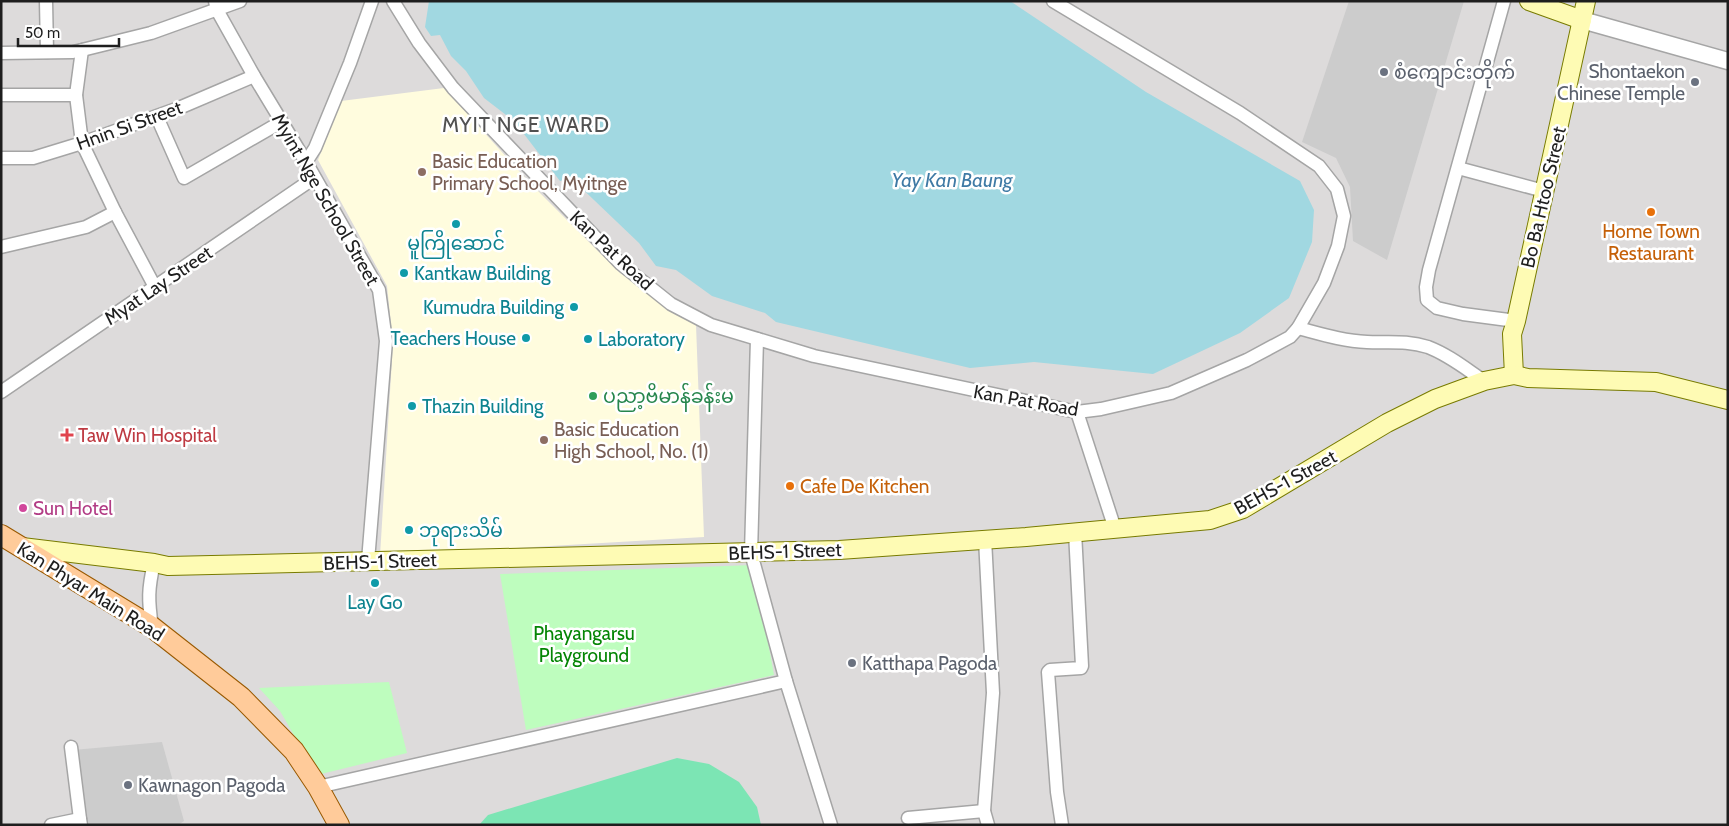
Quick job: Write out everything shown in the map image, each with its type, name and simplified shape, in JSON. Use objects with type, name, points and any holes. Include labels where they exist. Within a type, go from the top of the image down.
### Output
[{"type":"main road","points":[[1529,1],[1582,20]]},
{"type":"main road","name":"Bo Ba Htoo Street","points":[[1514,375],[1512,334],[1586,1]]},
{"type":"main road","name":"BEHS-1 Street","points":[[21,547],[168,566],[839,550],[1115,529],[1210,520],[1243,509],[1387,423],[1435,399],[1484,381],[1514,375],[1528,378],[1656,382],[1728,400]]},
{"type":"main road","name":"Kan Phyar Main Road","points":[[1,535],[152,627],[241,697],[294,751],[318,787],[339,825]]},
{"type":"street","points":[[46,1],[47,52]]},
{"type":"street","points":[[1,53],[73,52],[150,32],[216,6],[240,1]]},
{"type":"street","points":[[306,162],[315,148],[332,109],[372,1]]},
{"type":"street","name":"Kan Pat Road","points":[[392,1],[419,43],[454,88],[621,264],[671,304],[711,325],[814,356],[1077,412],[1101,409],[1171,393],[1247,360],[1290,337],[1298,328],[1324,283],[1338,246],[1344,216],[1337,189],[1319,166],[1240,113],[1053,1]]},
{"type":"street","points":[[1504,1],[1429,270],[1426,287],[1427,300],[1437,308],[1463,314],[1516,320]]},
{"type":"street","name":"Myint Nge School Street","points":[[216,6],[254,76],[306,162],[379,290],[386,341],[368,561]]},
{"type":"street","points":[[1582,20],[1728,61]]},
{"type":"street","points":[[82,50],[76,95],[82,144],[115,212],[155,287]]},
{"type":"street","name":"Hnin Si Street","points":[[1,158],[33,158],[82,144],[157,117],[254,76]]},
{"type":"street","points":[[1,95],[76,95]]},
{"type":"street","points":[[157,117],[184,178],[281,122]]},
{"type":"street","points":[[1458,168],[1544,191]]},
{"type":"street","name":"Myat Lay Street","points":[[1,392],[314,178]]},
{"type":"street","points":[[1,247],[86,227],[115,212]]},
{"type":"street","points":[[1298,328],[1343,339],[1420,345],[1451,358],[1484,381]]},
{"type":"street","points":[[757,339],[751,553],[786,681],[831,825]]},
{"type":"street","points":[[1077,412],[1115,529]]},
{"type":"street","points":[[1062,825],[1057,792],[1048,672],[1050,670],[1082,668],[1075,532]]},
{"type":"street","points":[[986,539],[992,693],[984,811],[988,825]]},
{"type":"street","points":[[152,627],[148,601],[154,563]]},
{"type":"street","points":[[318,787],[786,681]]},
{"type":"street","points":[[51,825],[80,822],[71,747]]},
{"type":"street","points":[[908,818],[984,811]]},
{"type":"shaded area","points":[[1,1],[1728,1],[1728,825],[1,825]]},
{"type":"shaded area","name":"စံကျောင်းတိုက်","points":[[1349,1],[1464,1],[1387,260],[1353,241],[1350,187],[1336,158],[1302,142]]},
{"type":"shaded area","name":"Basic Education High School, No. (1)","points":[[444,88],[530,183],[620,273],[696,325],[704,537],[380,556],[393,343],[387,286],[318,160],[341,101]]},
{"type":"shaded area","name":"Kawnagon Pagoda","points":[[162,742],[184,821],[178,825],[89,825],[73,750]]},
{"type":"green space","name":"Phayangarsu Playground","points":[[754,565],[774,675],[526,730],[500,574]]},
{"type":"green space","points":[[389,682],[407,753],[317,775],[280,711],[259,688]]},
{"type":"green space","points":[[677,758],[709,764],[739,782],[757,807],[761,825],[479,825],[488,815]]},
{"type":"water","name":"Yay Kan Baung","points":[[429,1],[1010,1],[1146,92],[1300,181],[1314,210],[1312,242],[1289,298],[1240,333],[1153,374],[1034,362],[970,368],[776,322],[765,313],[712,296],[676,270],[656,266],[639,243],[572,179],[560,181],[514,121],[484,98],[466,71],[451,56],[440,35],[431,36],[425,27]]},
{"type":"place","name":"စံကျောင်းတိုက်","points":[[1384,72]]},
{"type":"place","name":"Shontaekon Chinese Temple","points":[[1695,82]]},
{"type":"place","name":"Basic Education Primary School, Myitnge","points":[[422,172]]},
{"type":"place","name":"Home Town Restaurant","points":[[1651,212]]},
{"type":"place","name":"မူကြိုဆောင်","points":[[456,224]]},
{"type":"place","name":"Kantkaw Building","points":[[404,273]]},
{"type":"place","name":"Kumudra Building","points":[[574,307]]},
{"type":"place","name":"Teachers House","points":[[526,338]]},
{"type":"place","name":"Laboratory","points":[[588,339]]},
{"type":"place","name":"ပညာ့ဗိမာန်ခန်းမ","points":[[593,396]]},
{"type":"place","name":"Thazin Building","points":[[412,406]]},
{"type":"place","name":"Taw Win Hospital","points":[[67,435]]},
{"type":"place","name":"Basic Education High School, No. (1)","points":[[544,440]]},
{"type":"place","name":"Cafe De Kitchen","points":[[790,486]]},
{"type":"place","name":"Sun Hotel","points":[[23,508]]},
{"type":"place","name":"ဘုရားသိမ်","points":[[409,530]]},
{"type":"place","name":"Lay Go","points":[[375,583]]},
{"type":"place","name":"Katthapa Pagoda","points":[[852,663]]},
{"type":"place","name":"Kawnagon Pagoda","points":[[128,785]]},
{"type":"district","name":"MYIT NGE WARD","points":[[526,125]]}]
